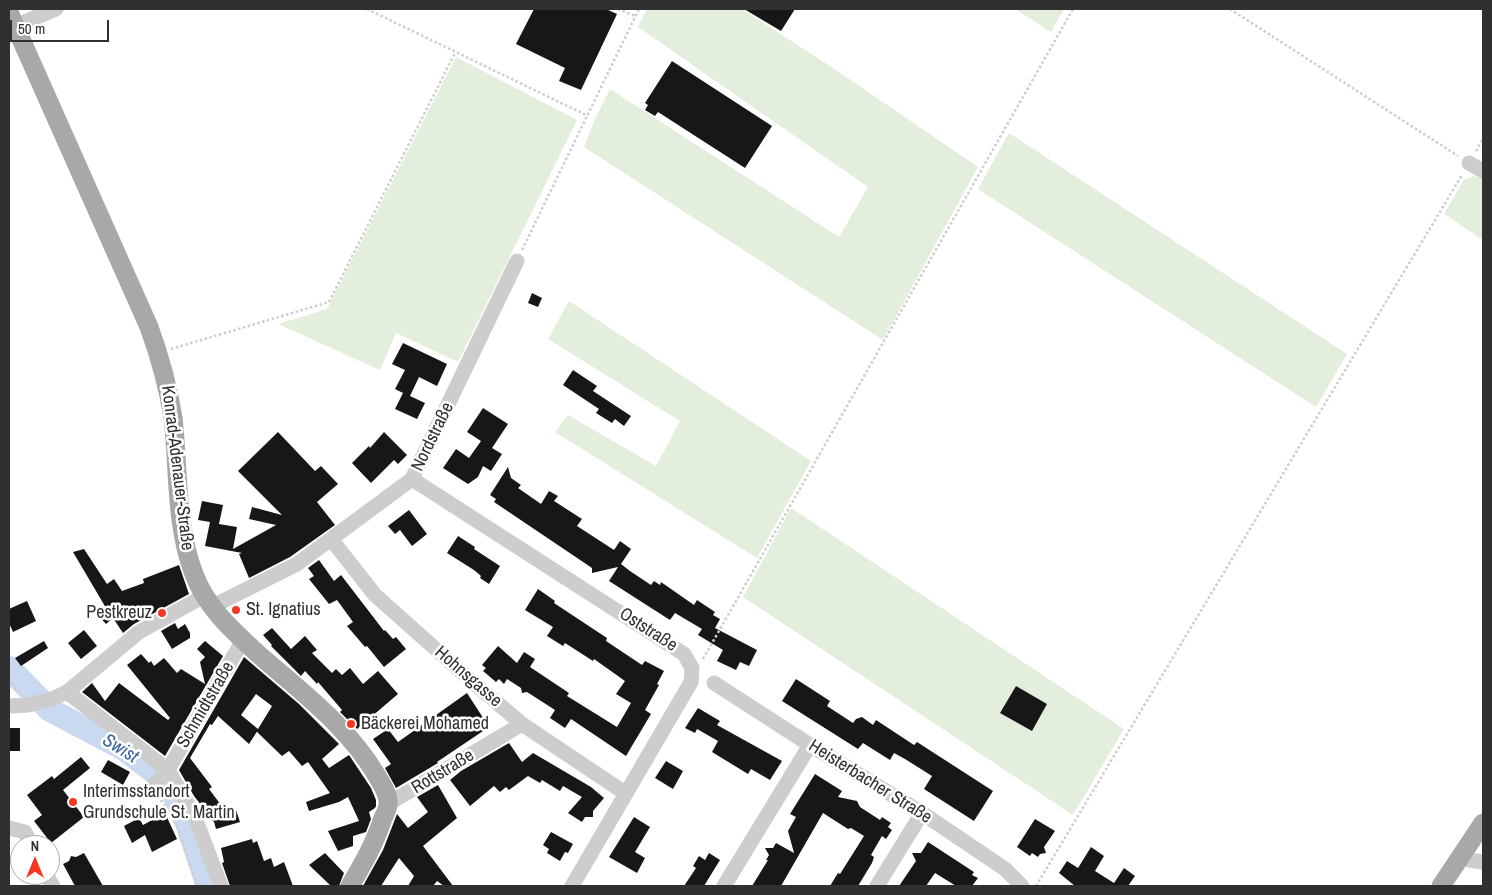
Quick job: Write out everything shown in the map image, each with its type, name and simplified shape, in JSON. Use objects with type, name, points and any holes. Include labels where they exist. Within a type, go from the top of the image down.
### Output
[{"type":"main road","name":"Konrad-Adenauer-Straße","points":[[12,19],[149,327],[158,352],[166,379],[172,418],[181,518],[186,549],[194,574],[208,602],[243,640],[347,734],[367,758],[384,788],[388,804]]},
{"type":"main road","points":[[350,886],[376,840],[388,804]]},
{"type":"main road","points":[[1441,886],[1483,822]]},
{"type":"street","points":[[12,19],[56,9]]},
{"type":"street","points":[[1469,163],[1483,171]]},
{"type":"street","name":"Nordstraße","points":[[9,706],[25,705],[52,699],[67,692],[139,632],[298,564],[412,479],[518,260]]},
{"type":"street","name":"Oststraße","points":[[412,479],[684,654],[692,668],[691,682],[572,886]]},
{"type":"street","name":"Hohnsgasse","points":[[331,539],[375,595],[522,724],[625,793]]},
{"type":"street","name":"Schmidtstraße","points":[[155,790],[243,640]]},
{"type":"street","name":"Heisterbacher Straße","points":[[714,683],[810,745],[922,812],[1005,870],[1022,886]]},
{"type":"street","points":[[67,692],[167,772],[194,815],[221,886]]},
{"type":"street","name":"Rottstraße","points":[[388,804],[522,724]]},
{"type":"street","points":[[724,886],[810,745]]},
{"type":"street","points":[[877,886],[922,812]]},
{"type":"street","points":[[9,828],[25,832],[26,835]]},
{"type":"street","points":[[1462,855],[1468,860],[1483,862]]},
{"type":"path","points":[[367,9],[588,116]]},
{"type":"path","points":[[618,9],[635,16]]},
{"type":"path","points":[[518,260],[639,9]]},
{"type":"path","points":[[692,668],[702,661],[1074,9]]},
{"type":"path","points":[[1036,886],[1469,163],[1230,9]]},
{"type":"path","points":[[158,352],[329,302],[455,53]]},
{"type":"path","points":[[155,790],[175,820],[196,886]]},
{"type":"green space","points":[[647,9],[742,9],[833,68],[978,167],[883,340],[584,147],[610,89],[839,237],[868,187],[638,27]]},
{"type":"green space","points":[[1015,9],[1064,9],[1051,32]]},
{"type":"green space","points":[[456,57],[577,120],[458,362],[396,333],[380,370],[278,324],[327,309]]},
{"type":"green space","points":[[1009,133],[1347,354],[1316,407],[978,189]]},
{"type":"green space","points":[[1473,176],[1483,178],[1483,240],[1444,214],[1464,180]]},
{"type":"green space","points":[[569,301],[811,461],[757,558],[555,432],[568,415],[656,466],[680,421],[548,339]]},
{"type":"green space","points":[[791,508],[1124,729],[1073,815],[743,597]]},
{"type":"building","points":[[534,9],[606,9],[617,14],[581,90],[559,81],[565,68],[516,44]]},
{"type":"building","points":[[744,9],[795,9],[781,31]]},
{"type":"building","points":[[672,61],[772,126],[745,168],[658,112],[655,116],[645,110],[648,105],[645,103]]},
{"type":"building","points":[[532,293],[542,298],[538,307],[528,303]]},
{"type":"building","points":[[403,343],[447,364],[437,386],[419,377],[410,396],[425,403],[417,419],[395,409],[403,393],[395,389],[405,370],[392,364]]},
{"type":"building","points":[[573,370],[597,386],[593,391],[631,416],[624,426],[615,419],[612,423],[596,413],[599,409],[563,385]]},
{"type":"building","points":[[483,408],[508,424],[492,448],[502,454],[491,471],[483,466],[478,477],[468,484],[443,468],[456,449],[469,458],[481,441],[467,432]]},
{"type":"building","points":[[278,432],[315,471],[321,466],[338,484],[317,502],[335,525],[290,557],[249,578],[239,554],[242,553],[205,546],[210,522],[198,520],[202,501],[223,505],[219,524],[237,527],[233,549],[276,525],[249,519],[252,507],[282,515],[238,471]]},
{"type":"building","points":[[384,432],[407,455],[398,464],[394,460],[371,483],[352,463],[369,446],[370,448]]},
{"type":"building","points":[[508,467],[511,478],[521,485],[518,488],[541,504],[549,491],[558,496],[554,501],[582,519],[577,526],[614,550],[620,541],[631,549],[621,564],[630,571],[651,585],[654,581],[660,585],[661,582],[694,605],[697,600],[715,612],[713,615],[720,619],[715,628],[757,650],[749,666],[740,662],[736,670],[717,661],[723,650],[698,635],[702,629],[675,613],[670,620],[609,581],[618,567],[592,573],[592,568],[494,502],[496,499],[490,495]]},
{"type":"building","points":[[409,510],[427,534],[412,546],[400,530],[395,534],[388,526]]},
{"type":"building","points":[[458,536],[500,566],[489,584],[480,578],[481,576],[474,570],[447,553]]},
{"type":"building","points":[[84,549],[107,584],[114,579],[122,591],[144,583],[143,579],[179,565],[189,594],[134,624],[123,633],[113,618],[106,624],[98,615],[106,608],[73,552]]},
{"type":"building","points":[[319,560],[334,581],[341,575],[384,631],[393,639],[396,637],[406,649],[384,667],[347,626],[353,622],[337,600],[329,604],[309,579],[314,576],[308,568]]},
{"type":"building","points":[[538,589],[555,601],[554,603],[607,638],[606,641],[642,665],[645,661],[664,671],[657,684],[659,685],[645,710],[651,714],[626,756],[571,719],[565,728],[550,718],[555,710],[527,692],[522,693],[521,688],[507,679],[504,684],[499,679],[496,682],[483,671],[486,668],[482,665],[498,646],[517,663],[524,652],[535,659],[530,667],[569,693],[567,696],[617,727],[631,703],[616,694],[625,681],[594,659],[593,661],[565,643],[563,646],[547,636],[553,627],[525,610]]},
{"type":"building","points":[[27,601],[36,621],[13,632],[9,623],[9,609]]},
{"type":"building","points":[[175,623],[178,629],[185,624],[190,633],[190,638],[172,649],[161,631]]},
{"type":"building","points":[[272,628],[291,649],[305,636],[317,650],[312,653],[332,673],[336,669],[342,675],[350,668],[363,684],[378,671],[398,694],[357,729],[340,712],[342,710],[318,682],[317,684],[305,671],[301,676],[271,646],[263,635]]},
{"type":"building","points":[[84,630],[97,646],[81,659],[68,643]]},
{"type":"building","points":[[44,641],[48,648],[21,666],[15,658]]},
{"type":"building","points":[[205,641],[223,656],[165,756],[82,692],[92,683],[105,701],[119,683],[168,720],[170,718],[127,665],[141,654],[149,663],[151,661],[154,666],[164,658],[177,673],[181,669],[205,684],[200,662],[205,657],[197,649]]},
{"type":"building","points":[[244,657],[299,704],[339,744],[322,759],[329,768],[349,755],[371,788],[376,800],[376,806],[369,812],[371,819],[366,832],[353,836],[353,846],[338,851],[328,831],[359,821],[348,797],[339,802],[309,811],[306,802],[330,793],[308,762],[302,766],[289,751],[282,756],[257,732],[258,730],[249,744],[218,716],[212,725],[210,724],[190,758],[212,787],[209,789],[227,813],[236,810],[240,822],[216,829],[214,822],[194,796],[179,770]],"holes":[[[256,694],[272,706],[258,729],[241,715]]]},
{"type":"building","points":[[796,679],[830,701],[827,706],[853,723],[856,719],[862,717],[873,725],[876,720],[914,745],[917,742],[993,791],[974,821],[924,789],[932,776],[905,759],[894,753],[890,760],[863,743],[858,749],[782,701]]},
{"type":"building","points":[[1016,686],[1047,704],[1032,731],[1000,713]]},
{"type":"building","points":[[467,693],[489,727],[438,763],[396,788],[385,768],[391,764],[373,739],[388,729],[398,742]]},
{"type":"building","points":[[698,708],[720,721],[717,725],[782,761],[770,780],[751,769],[748,774],[712,752],[718,741],[697,729],[695,733],[685,728]]},
{"type":"building","points":[[9,728],[20,728],[20,751],[9,751]]},
{"type":"building","points":[[509,743],[522,762],[533,753],[591,787],[604,798],[593,811],[593,817],[585,817],[582,822],[568,813],[582,797],[563,786],[560,791],[542,780],[540,783],[528,776],[509,790],[506,787],[500,792],[494,786],[470,806],[450,780],[461,771]]},
{"type":"building","points":[[81,757],[90,768],[63,790],[84,817],[60,836],[45,835],[34,821],[42,815],[27,795],[52,776],[54,779]]},
{"type":"building","points":[[108,760],[130,772],[123,785],[101,772]]},
{"type":"building","points":[[666,761],[683,771],[673,789],[655,778]]},
{"type":"building","points":[[815,774],[842,791],[838,797],[857,801],[860,807],[880,820],[882,817],[891,823],[888,827],[892,830],[886,839],[882,836],[871,855],[874,857],[872,863],[858,886],[830,886],[838,873],[840,874],[864,836],[851,828],[848,829],[823,813],[781,886],[752,886],[768,860],[766,860],[769,855],[765,848],[773,848],[776,843],[794,853],[788,831],[796,817],[790,814]]},
{"type":"building","points":[[438,785],[457,818],[423,846],[453,886],[444,886],[437,881],[433,886],[408,886],[414,876],[399,858],[381,886],[363,886],[383,850],[397,814],[408,828],[428,812],[417,797]]},
{"type":"building","points":[[165,813],[177,839],[152,852],[145,835],[132,843],[124,826],[139,818],[143,825]]},
{"type":"building","points":[[634,817],[650,827],[635,852],[645,858],[637,873],[609,857]]},
{"type":"building","points":[[1035,819],[1055,831],[1044,847],[1046,853],[1040,854],[1038,857],[1032,853],[1030,856],[1017,847]]},
{"type":"building","points":[[551,832],[573,844],[560,861],[547,853],[549,849],[543,845]]},
{"type":"building","points":[[252,839],[253,843],[257,841],[264,861],[271,858],[274,867],[284,862],[293,886],[230,886],[222,863],[224,862],[221,848]]},
{"type":"building","points":[[928,842],[974,872],[972,875],[978,878],[972,886],[956,886],[935,873],[926,886],[899,886],[916,861],[912,853],[921,853]]},
{"type":"building","points":[[1091,847],[1104,856],[1095,871],[1114,883],[1124,868],[1135,876],[1128,886],[1075,886],[1059,873],[1067,861],[1078,868]]},
{"type":"building","points":[[84,853],[103,886],[75,886],[63,864],[69,861],[71,856],[76,857]]},
{"type":"building","points":[[325,853],[344,873],[339,886],[331,886],[309,865]]},
{"type":"building","points":[[709,853],[720,860],[704,886],[684,886],[696,868],[693,866],[699,856],[705,860]]},
{"type":"waterway","name":"Swist","points":[[9,668],[50,710],[124,749],[153,771],[173,792],[187,823],[208,886]]},
{"type":"place","name":"St. Ignatius","points":[[236,610]]},
{"type":"place","name":"Pestkreuz","points":[[162,613]]},
{"type":"place","name":"Bäckerei Mohamed","points":[[351,724]]},
{"type":"place","name":"Interimsstandort Grundschule St. Martin","points":[[73,802]]}]
